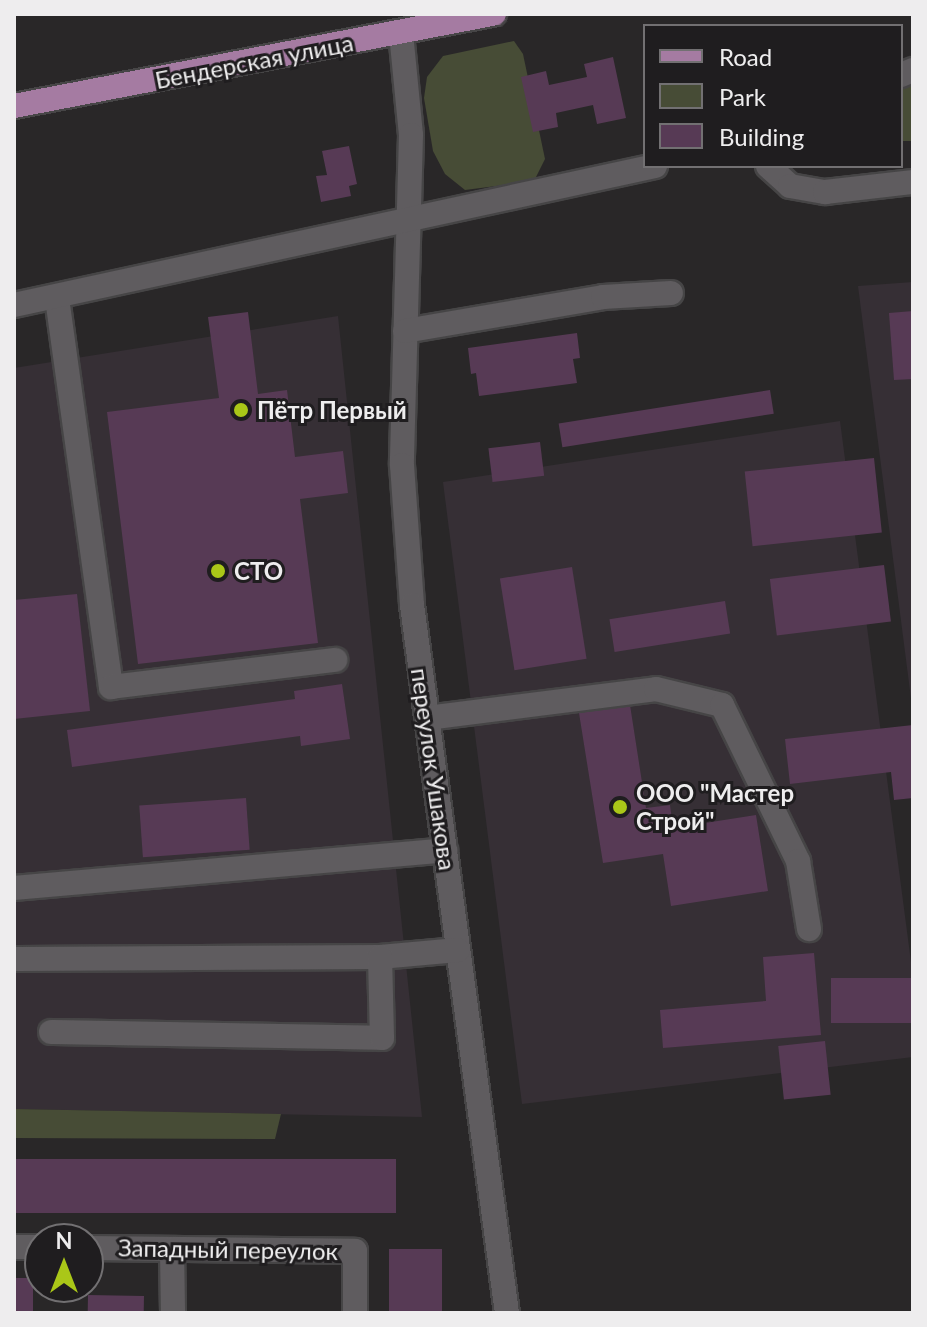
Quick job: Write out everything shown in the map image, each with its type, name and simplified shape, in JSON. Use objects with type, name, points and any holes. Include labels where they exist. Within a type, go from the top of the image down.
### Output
[{"type":"main road","name":"Бендерская улица","points":[[14,106],[494,14]]},
{"type":"street","name":"переулок Ушакова","points":[[401,33],[411,135],[402,465],[412,605],[507,1313]]},
{"type":"street","points":[[14,305],[646,168]]},
{"type":"street","points":[[770,168],[790,186],[825,192],[913,182]]},
{"type":"street","points":[[405,331],[603,297],[671,293]]},
{"type":"street","points":[[57,298],[111,687],[335,660]]},
{"type":"street","points":[[427,718],[656,689],[722,705],[798,861],[809,929]]},
{"type":"street","points":[[14,888],[445,850]]},
{"type":"street","points":[[17,959],[380,957],[458,950]]},
{"type":"street","points":[[51,1032],[382,1038],[380,957]]},
{"type":"street","name":"Западный переулок","points":[[104,1248],[355,1251],[355,1313]]},
{"type":"street","points":[[172,1249],[173,1313]]},
{"type":"shaded area","points":[[913,282],[913,714],[858,286]]},
{"type":"shaded area","points":[[338,316],[422,1117],[14,1109],[14,368]]},
{"type":"shaded area","points":[[840,421],[913,977],[913,1057],[522,1104],[443,482]]},
{"type":"green space","points":[[514,41],[523,54],[545,159],[534,181],[465,190],[445,174],[433,151],[424,98],[427,77],[443,56]]},
{"type":"green space","points":[[903,78],[913,78],[913,141],[903,141]]},
{"type":"green space","points":[[14,1109],[281,1114],[275,1139],[14,1138]]},
{"type":"building","points":[[613,57],[626,118],[597,124],[593,105],[556,113],[558,127],[533,132],[521,77],[546,71],[549,85],[587,77],[584,64]]},
{"type":"building","points":[[349,146],[357,184],[349,186],[351,196],[321,202],[316,176],[327,175],[322,151]]},
{"type":"building","points":[[913,311],[913,379],[894,380],[889,313]]},
{"type":"building","name":"СТО","points":[[248,312],[258,394],[287,390],[295,457],[343,451],[348,493],[300,499],[318,643],[138,664],[107,412],[219,398],[208,317]]},
{"type":"building","points":[[577,333],[580,358],[573,359],[577,383],[479,396],[476,373],[471,374],[468,348]]},
{"type":"building","points":[[770,390],[774,414],[562,447],[559,423]]},
{"type":"building","points":[[540,442],[544,476],[493,482],[488,448]]},
{"type":"building","points":[[874,458],[882,533],[753,546],[745,472]]},
{"type":"building","points":[[884,565],[891,622],[777,636],[770,579]]},
{"type":"building","points":[[572,567],[587,659],[514,670],[500,578]]},
{"type":"building","points":[[77,594],[90,711],[14,719],[14,600]]},
{"type":"building","points":[[725,601],[730,634],[615,652],[609,619]]},
{"type":"building","points":[[342,684],[350,739],[301,746],[300,736],[72,767],[67,730],[295,699],[294,691]]},
{"type":"building","name":"ООО \"Мастер Строй\"","points":[[630,705],[646,808],[670,805],[673,828],[756,815],[768,891],[671,906],[663,854],[603,863],[579,713]]},
{"type":"building","points":[[913,725],[913,798],[894,800],[891,772],[790,784],[785,739]]},
{"type":"building","points":[[246,798],[250,850],[143,857],[139,805]]},
{"type":"building","points":[[814,953],[821,1035],[663,1048],[660,1010],[766,1001],[763,957]]},
{"type":"building","points":[[831,978],[913,978],[913,1023],[831,1023]]},
{"type":"building","points":[[825,1041],[831,1095],[784,1100],[778,1046]]},
{"type":"building","points":[[14,1159],[396,1159],[396,1213],[14,1213]]},
{"type":"building","points":[[389,1249],[442,1249],[442,1313],[389,1313]]},
{"type":"building","points":[[14,1278],[24,1278],[24,1303],[33,1303],[33,1313],[14,1313]]},
{"type":"building","points":[[104,1295],[144,1296],[144,1313],[88,1313],[88,1303],[104,1303]]},
{"type":"place","name":"Пётр Первый","points":[[241,410]]},
{"type":"place","name":"СТО","points":[[218,571]]},
{"type":"place","name":"ООО \"Мастер Строй\"","points":[[620,807]]}]
